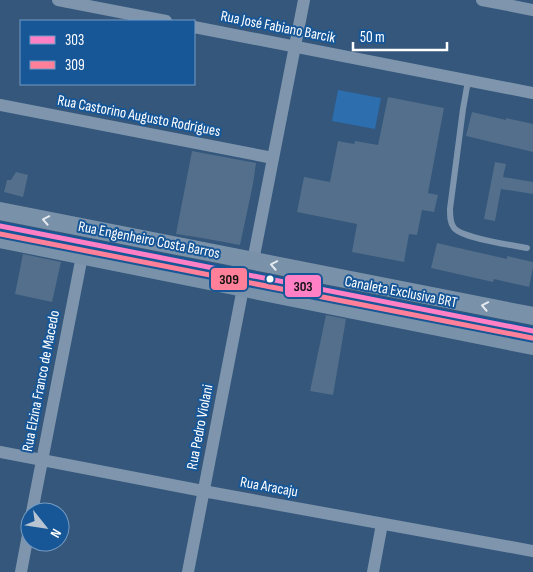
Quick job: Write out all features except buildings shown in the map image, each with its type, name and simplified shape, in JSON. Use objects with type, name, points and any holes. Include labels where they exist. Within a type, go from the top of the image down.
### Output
[{"type":"street","points":[[58,0],[161,20]]},
{"type":"street","points":[[252,261],[304,0]]},
{"type":"street","points":[[485,0],[533,10]]},
{"type":"street","name":"Rua José Fabiano Barcik","points":[[195,27],[533,93]]},
{"type":"street","name":"Rua Castorino Augusto Rodrigues","points":[[0,105],[273,158]]},
{"type":"street","name":"Rua Engenheiro Costa Barros","points":[[0,211],[533,316]]},
{"type":"street","name":"Rua Engenheiro Costa Barros","points":[[0,240],[533,346]]},
{"type":"street","name":"Rua Elzina Franco de Macedo","points":[[34,502],[82,256]]},
{"type":"street","name":"Rua Pedro Violani","points":[[188,572],[243,288]]},
{"type":"street","name":"Rua Aracaju","points":[[0,452],[533,552]]},
{"type":"street","points":[[373,572],[382,524]]},
{"type":"street","points":[[21,572],[25,552]]},
{"type":"lane","points":[[468,80],[450,209],[451,223],[455,229],[470,236],[527,248]]},
{"type":"lane","name":"Canaleta Exclusiva BRT","points":[[0,226],[533,331]]},
{"type":"shaded area","points":[[338,90],[381,98],[375,129],[332,121]]},
{"type":"transit line","name":"303","points":[[0,226],[533,331]]},
{"type":"transit line","name":"309","points":[[0,234],[532,338]]}]
